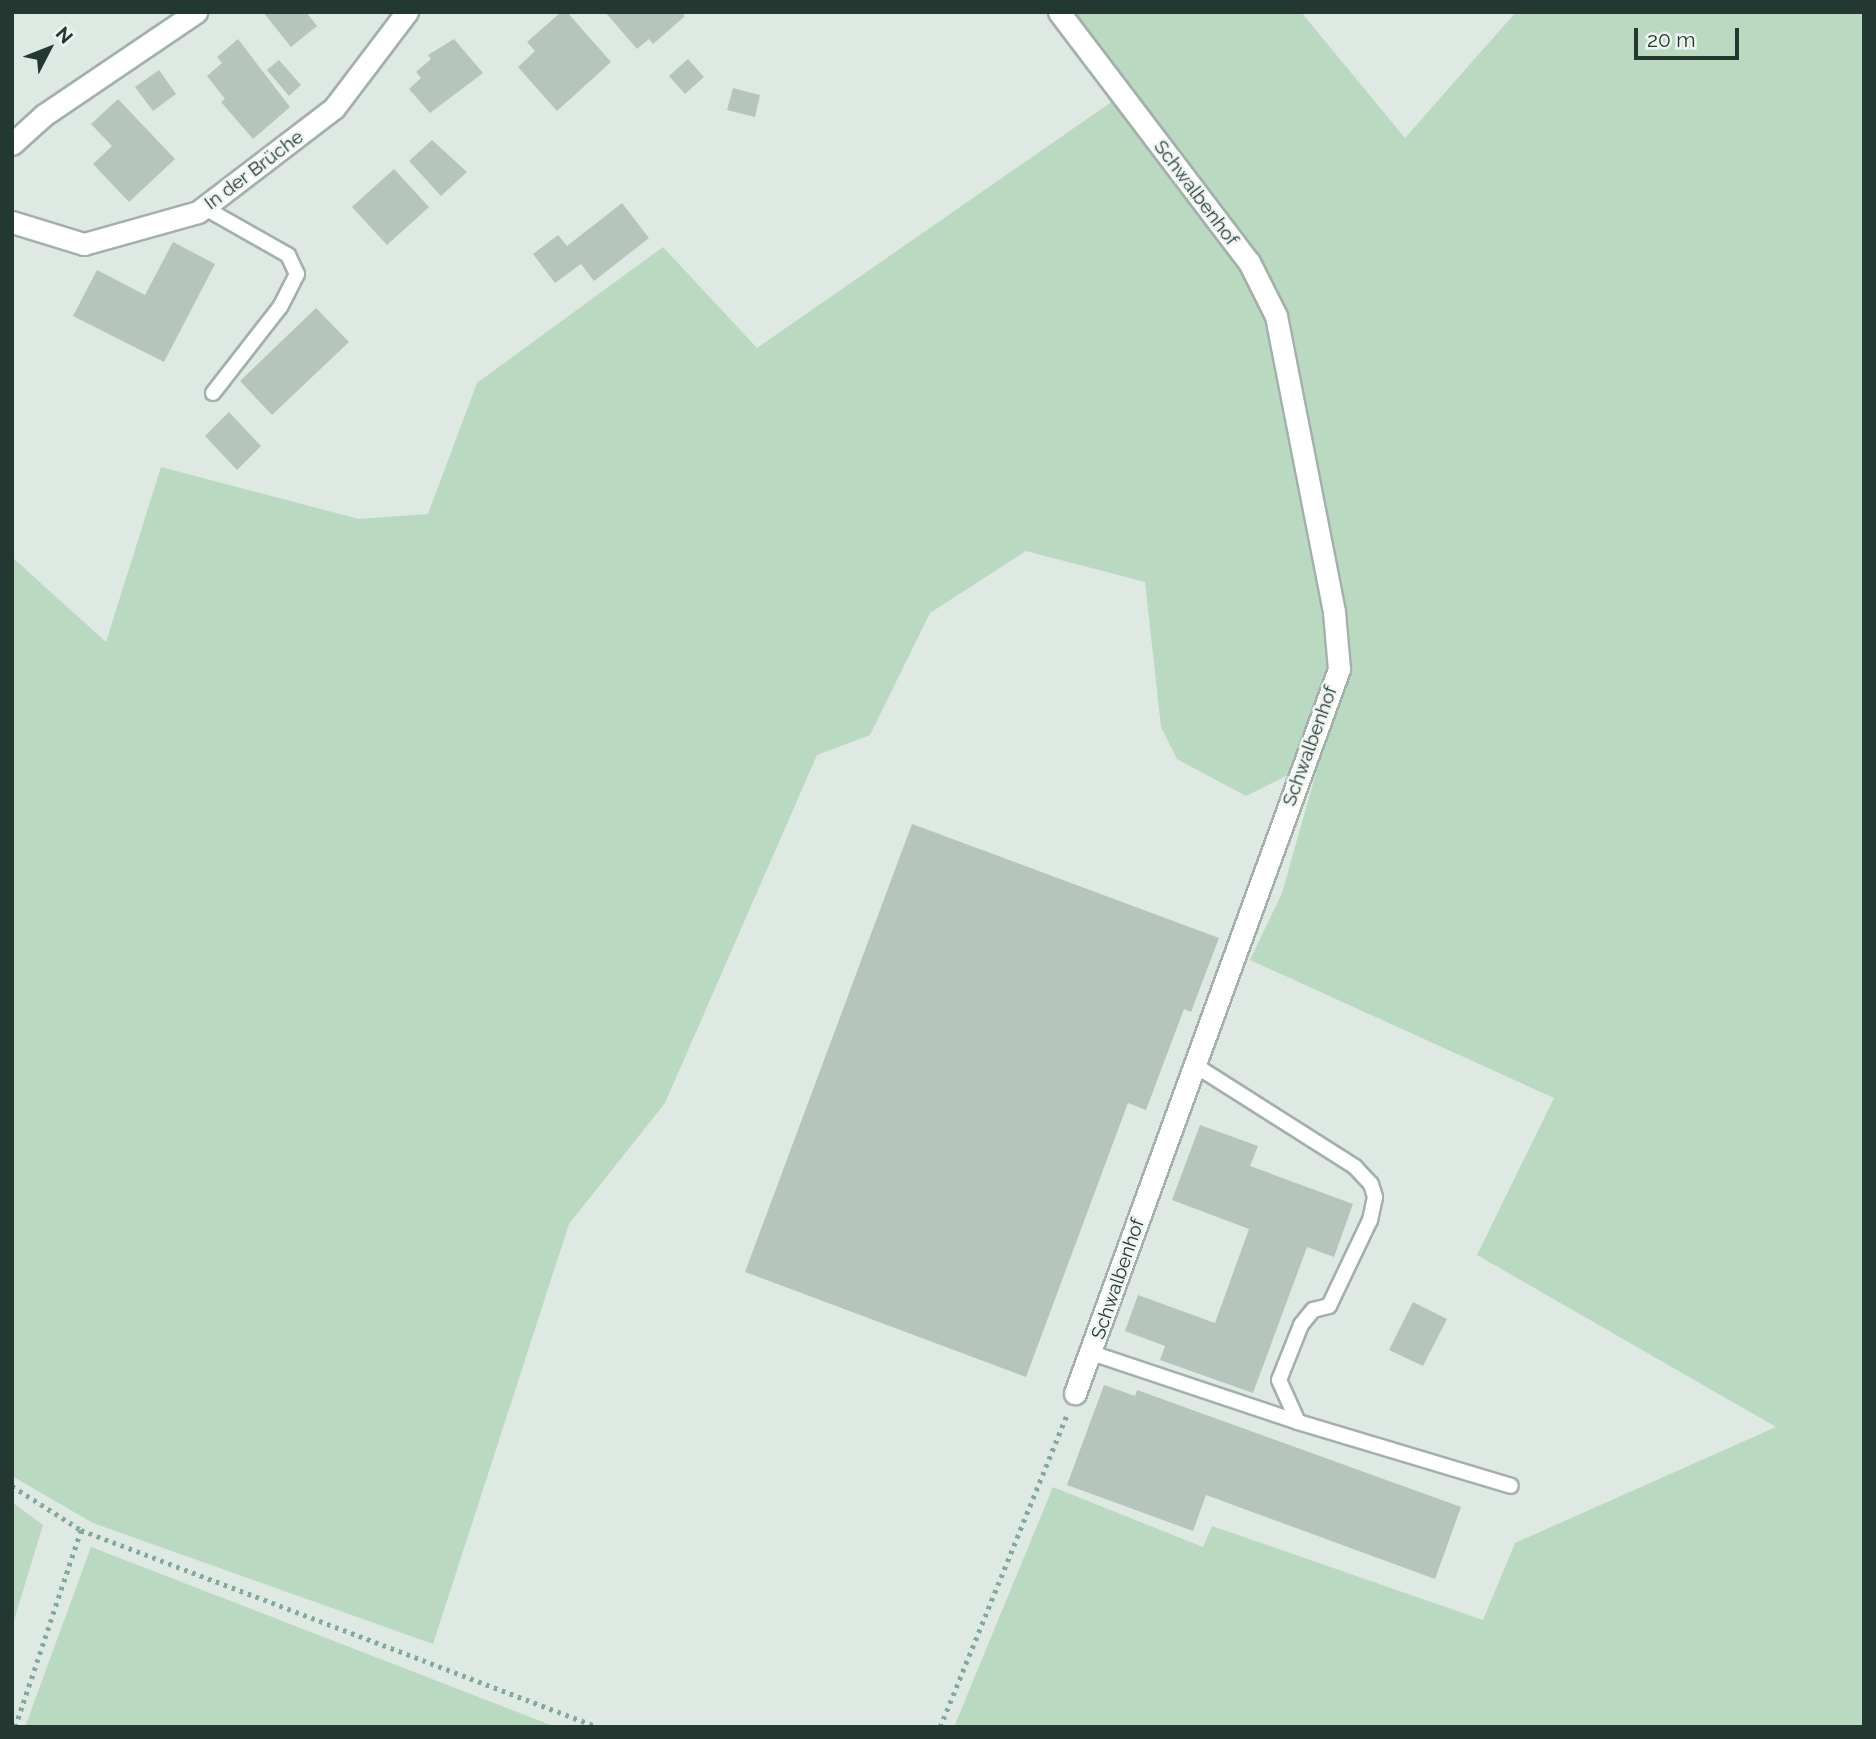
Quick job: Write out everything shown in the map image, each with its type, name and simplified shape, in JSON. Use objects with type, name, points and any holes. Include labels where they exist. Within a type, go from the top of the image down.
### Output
[{"type":"street","points":[[12,144],[44,115],[196,12]]},
{"type":"street","name":"In der Brüche","points":[[12,222],[84,244],[203,207],[334,108],[407,12]]},
{"type":"street","name":"Schwalbenhof","points":[[1059,12],[1249,262],[1276,316],[1334,612],[1339,669],[1193,1065],[1092,1353],[1075,1393]]},
{"type":"lane","points":[[203,207],[288,255],[297,274],[280,307],[213,393]]},
{"type":"lane","points":[[1193,1065],[1355,1167],[1371,1184],[1375,1197],[1370,1220],[1329,1306],[1313,1310],[1301,1325],[1279,1380],[1298,1422]]},
{"type":"lane","points":[[1092,1353],[1298,1422],[1511,1486]]},
{"type":"path","points":[[940,1727],[1075,1393]]},
{"type":"path","points":[[12,1486],[81,1531],[598,1727]]},
{"type":"path","points":[[15,1727],[81,1531]]},
{"type":"green space","points":[[1068,12],[1301,12],[1405,138],[1516,12],[1864,12],[1864,1727],[954,1727],[1053,1487],[1203,1547],[1212,1526],[1483,1620],[1515,1543],[1776,1427],[1477,1255],[1554,1098],[1250,960],[1282,893],[1344,674],[1339,612],[1316,462],[1285,316],[1259,262]]},
{"type":"green space","points":[[1120,96],[1243,264],[1271,317],[1328,616],[1330,667],[1288,775],[1246,796],[1177,759],[1161,727],[1145,582],[1026,551],[930,613],[870,735],[817,755],[665,1103],[569,1224],[433,1644],[93,1523],[12,1476],[12,557],[106,642],[161,467],[359,519],[428,514],[477,383],[663,247],[757,348]]},
{"type":"green space","points":[[12,1502],[43,1525],[12,1627]]},
{"type":"green space","points":[[91,1547],[538,1720],[556,1727],[25,1727]]},
{"type":"building","points":[[263,12],[306,12],[317,26],[291,47]]},
{"type":"building","points":[[561,12],[567,12],[611,62],[557,111],[518,67],[535,51],[527,42]]},
{"type":"building","points":[[605,12],[681,12],[685,16],[653,44],[649,39],[637,49]]},
{"type":"building","points":[[238,39],[290,107],[253,139],[221,102],[225,99],[207,76],[222,63],[217,57]]},
{"type":"building","points":[[454,39],[483,73],[430,113],[409,89],[421,78],[416,72],[431,59],[428,55]]},
{"type":"building","points":[[688,59],[704,77],[685,94],[669,76]]},
{"type":"building","points":[[279,60],[301,85],[289,96],[267,70]]},
{"type":"building","points":[[159,70],[176,94],[153,111],[135,87]]},
{"type":"building","points":[[733,88],[760,95],[755,117],[727,110]]},
{"type":"building","points":[[118,99],[175,159],[129,202],[93,164],[112,146],[91,124]]},
{"type":"building","points":[[432,140],[467,172],[441,196],[409,161]]},
{"type":"building","points":[[394,169],[429,207],[387,245],[352,207]]},
{"type":"building","points":[[622,203],[649,238],[594,281],[581,264],[555,283],[533,254],[558,235],[567,246]]},
{"type":"building","points":[[173,242],[215,264],[164,362],[73,316],[97,270],[145,295]]},
{"type":"building","points":[[316,308],[349,342],[272,415],[240,381]]},
{"type":"building","points":[[229,412],[261,446],[237,470],[205,436]]},
{"type":"building","points":[[912,824],[1219,938],[1191,1012],[1184,1009],[1146,1110],[1128,1103],[1026,1377],[745,1272]]},
{"type":"building","points":[[1200,1125],[1258,1146],[1250,1166],[1353,1204],[1334,1257],[1307,1247],[1253,1393],[1160,1360],[1165,1346],[1125,1331],[1138,1295],[1215,1323],[1249,1229],[1172,1200]]},
{"type":"building","points":[[1413,1302],[1447,1319],[1423,1366],[1389,1350]]},
{"type":"building","points":[[1104,1385],[1135,1396],[1137,1390],[1461,1507],[1435,1579],[1206,1495],[1193,1531],[1067,1485]]}]
